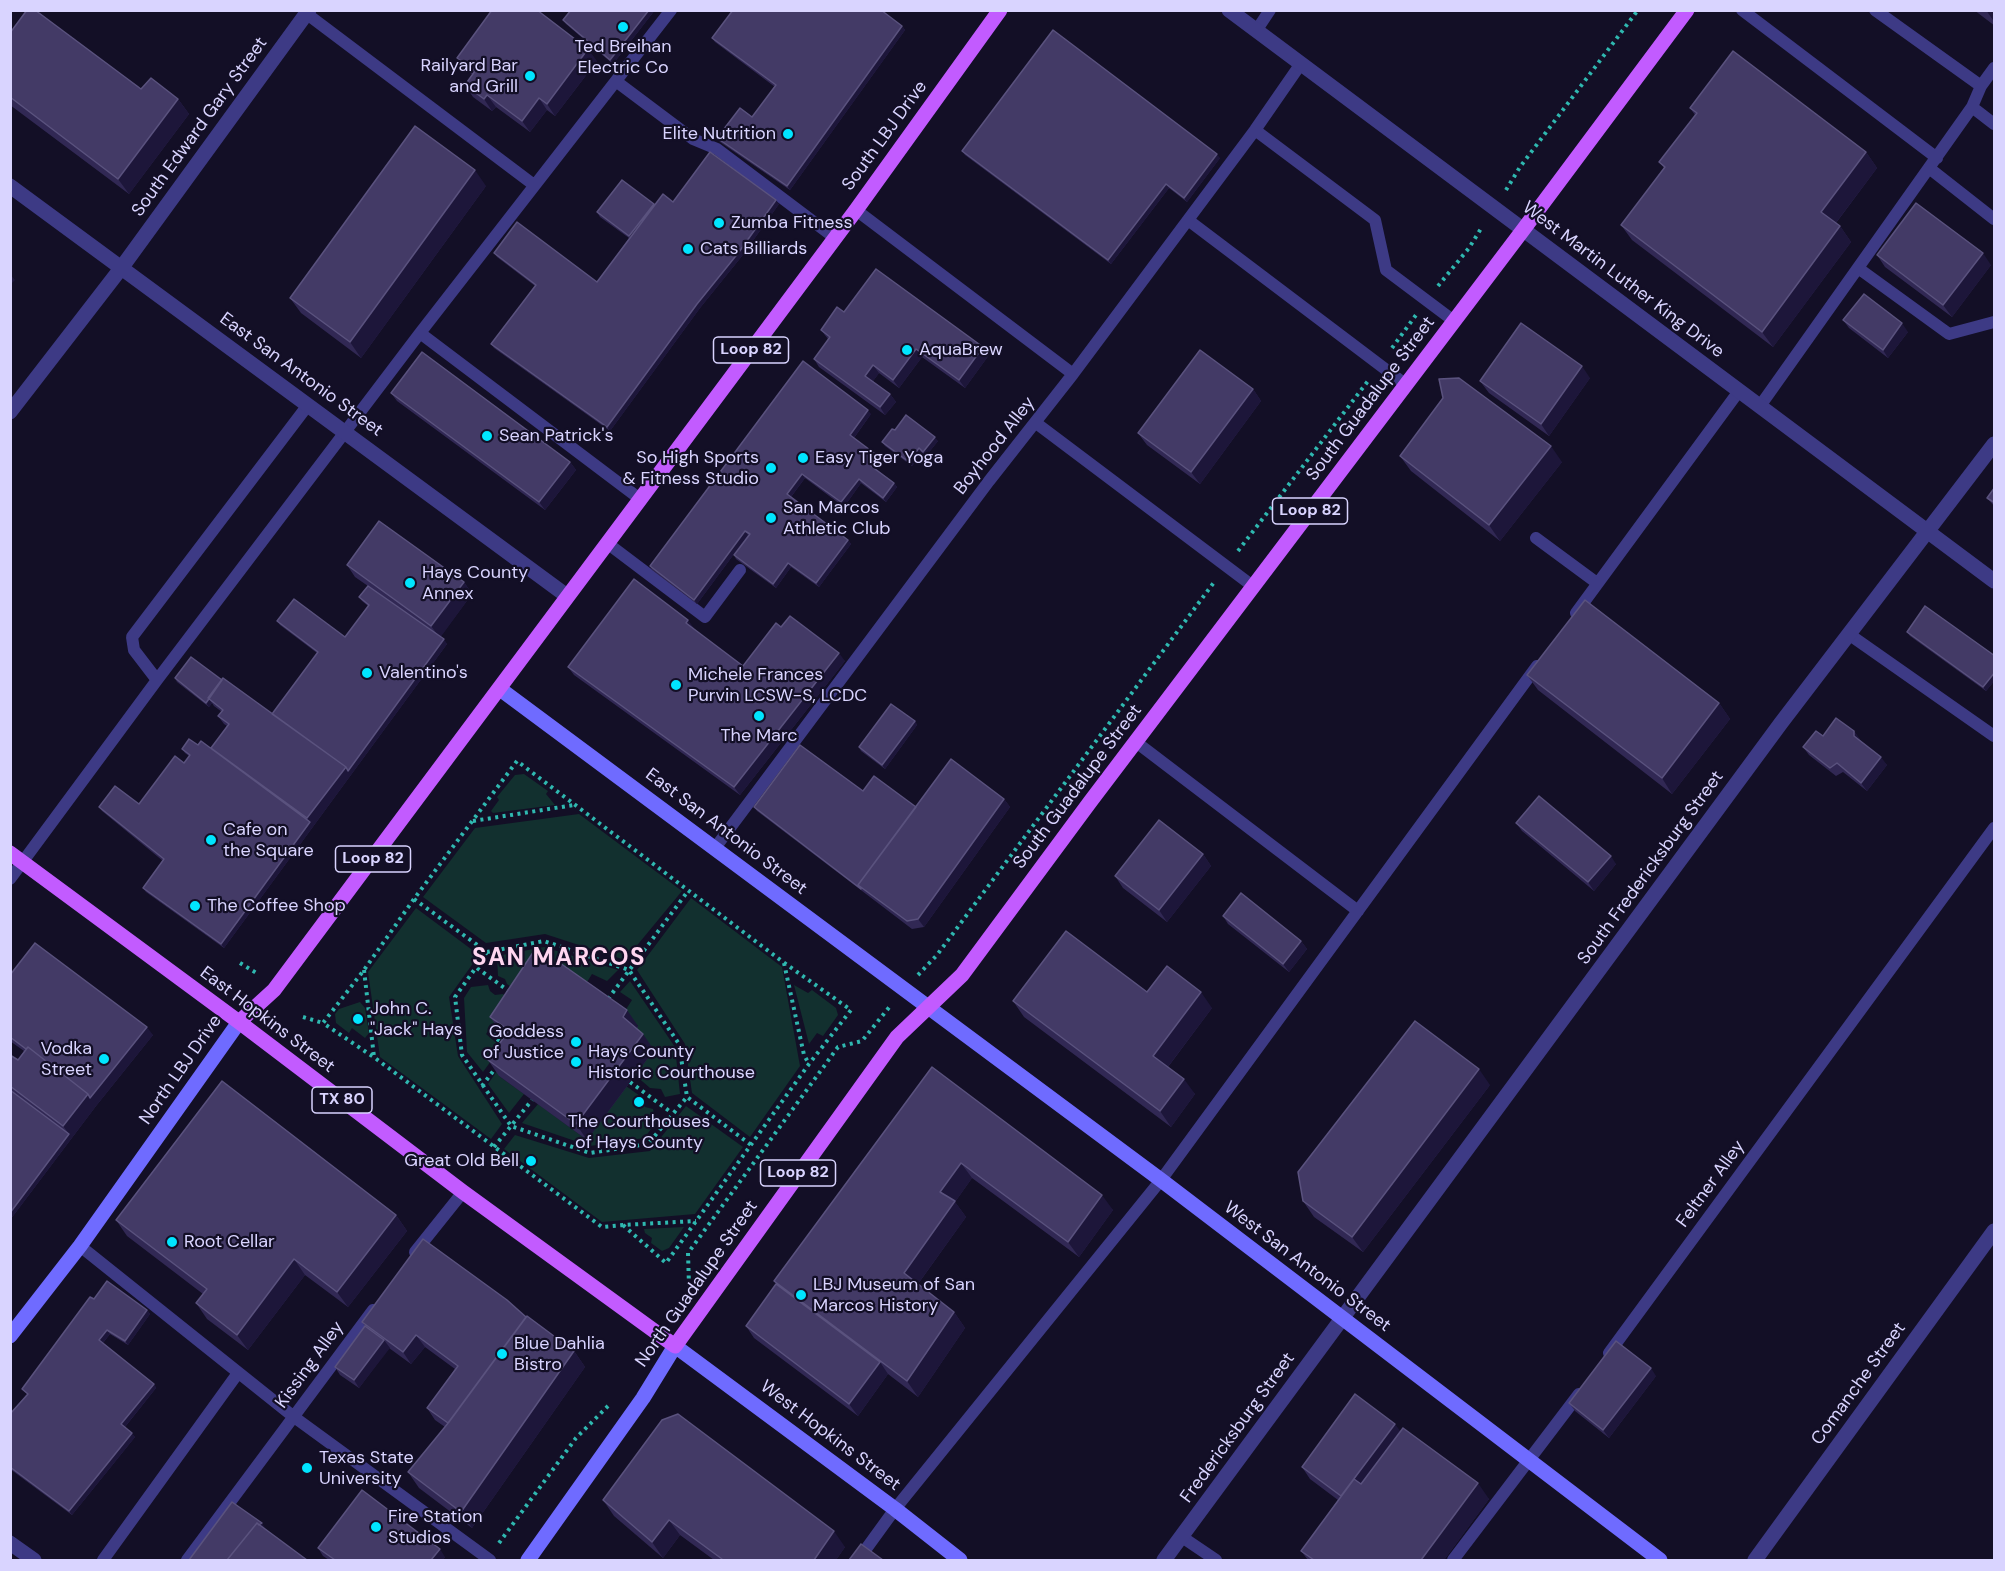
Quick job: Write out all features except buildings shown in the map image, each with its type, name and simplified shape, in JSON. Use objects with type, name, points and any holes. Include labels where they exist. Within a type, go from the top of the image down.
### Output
[{"type":"main road","name":"South LBJ Drive","points":[[500,689],[856,210],[1000,10]]},
{"type":"main road","name":"South Guadalupe Street","points":[[928,1007],[962,975],[1687,10]]},
{"type":"main road","name":"North LBJ Drive","points":[[239,1022],[274,990],[500,689]]},
{"type":"main road","name":"East Hopkins Street","points":[[17,858],[239,1022],[463,1192],[675,1346]]},
{"type":"main road","name":"North Guadalupe Street","points":[[675,1346],[897,1037],[928,1007]]},
{"type":"street","name":"West Martin Luther King Drive","points":[[1229,10],[1995,581]]},
{"type":"street","name":"South Edward Gary Street","points":[[10,412],[122,267],[308,12]]},
{"type":"street","name":"East San Antonio Street","points":[[10,186],[567,596]]},
{"type":"street","name":"South Fredericksburg Street","points":[[1343,1319],[1781,723],[1995,444]]},
{"type":"street","name":"East San Antonio Street","points":[[500,689],[928,1007]]},
{"type":"street","name":"West San Antonio Street","points":[[928,1007],[1161,1180],[1660,1560]]},
{"type":"street","name":"North LBJ Drive","points":[[10,1336],[80,1246],[239,1022]]},
{"type":"street","name":"Comanche Street","points":[[1755,1560],[1995,1231]]},
{"type":"street","name":"Fredericksburg Street","points":[[1164,1560],[1343,1319]]},
{"type":"street","name":"West Hopkins Street","points":[[675,1346],[960,1560]]},
{"type":"street","name":"North Guadalupe Street","points":[[528,1560],[643,1398],[675,1346]]},
{"type":"street","points":[[10,1543],[34,1560]]},
{"type":"lane","points":[[10,879],[17,858],[157,680],[420,333],[671,10]]},
{"type":"lane","points":[[1256,31],[1270,10]]},
{"type":"lane","points":[[1742,10],[1933,163],[1995,219]]},
{"type":"lane","points":[[1875,10],[1981,86]]},
{"type":"lane","points":[[308,12],[534,185]]},
{"type":"lane","name":"Boyhood Alley","points":[[715,848],[982,490],[1073,374],[1255,130],[1300,65]]},
{"type":"lane","points":[[1760,406],[1972,107],[1981,86],[1995,68]]},
{"type":"lane","points":[[616,82],[693,139],[717,149],[835,238]]},
{"type":"lane","points":[[1972,107],[1995,124]]},
{"type":"lane","points":[[1255,130],[1375,220],[1386,270],[1454,321]]},
{"type":"lane","points":[[856,210],[1073,374]]},
{"type":"lane","points":[[1188,219],[1405,384]]},
{"type":"lane","points":[[1858,268],[1949,334],[1995,322]]},
{"type":"lane","points":[[420,333],[640,499]]},
{"type":"lane","points":[[1569,622],[1739,390]]},
{"type":"lane","points":[[157,680],[134,650],[132,637],[308,405]]},
{"type":"lane","points":[[1036,423],[1254,587]]},
{"type":"lane","points":[[1536,538],[1598,583]]},
{"type":"lane","points":[[607,543],[705,617],[740,570]]},
{"type":"lane","points":[[1850,635],[1995,736]]},
{"type":"lane","points":[[858,1560],[895,1509],[1161,1180],[1541,660]]},
{"type":"lane","points":[[1136,741],[1358,910]]},
{"type":"lane","name":"Feltner Alley","points":[[1600,1365],[1995,828]]},
{"type":"lane","points":[[408,1262],[463,1192]]},
{"type":"lane","points":[[80,1246],[294,1417],[489,1560]]},
{"type":"lane","name":"Kissing Alley","points":[[187,1560],[379,1301]]},
{"type":"lane","points":[[104,1560],[238,1373]]},
{"type":"lane","points":[[1453,1560],[1586,1384]]},
{"type":"lane","points":[[1182,1537],[1216,1560]]},
{"type":"path","points":[[1520,167],[1638,10]]},
{"type":"path","points":[[937,955],[1226,567],[1380,365],[1426,300],[1469,249]]},
{"type":"path","points":[[323,1023],[517,761],[783,962],[851,1010],[809,1064],[666,1263],[623,1225]]},
{"type":"path","points":[[473,821],[575,805]]},
{"type":"path","points":[[605,1002],[688,891]]},
{"type":"path","points":[[414,899],[487,952],[544,941],[629,970],[679,1044],[687,1097],[751,1146]]},
{"type":"path","points":[[487,952],[455,998],[462,1055],[511,1126],[590,1153],[648,1144],[687,1097]]},
{"type":"path","points":[[783,962],[804,1055],[809,1064]]},
{"type":"path","points":[[240,963],[259,975]]},
{"type":"path","points":[[477,968],[512,994]]},
{"type":"path","points":[[364,970],[375,1058]]},
{"type":"path","points":[[303,1017],[323,1023],[375,1058],[602,1227],[696,1221]]},
{"type":"path","points":[[688,1290],[690,1282],[688,1253],[838,1047],[862,1041],[881,1017]]},
{"type":"path","points":[[507,1046],[494,1036],[508,1018]]},
{"type":"path","points":[[482,1086],[502,1060]]},
{"type":"path","points":[[630,1082],[672,1113]]},
{"type":"path","points":[[494,1147],[532,1100]]},
{"type":"path","points":[[489,1560],[576,1438],[613,1401]]},
{"type":"green space","points":[[524,774],[548,791],[546,794],[555,805],[493,813],[491,811],[499,800],[497,797],[515,775]]},
{"type":"green space","points":[[579,814],[682,891],[625,960],[545,934],[486,943],[423,897],[475,828]]},
{"type":"green space","points":[[691,898],[782,967],[800,1066],[750,1137],[692,1093],[685,1044],[637,970]]},
{"type":"green space","points":[[416,908],[479,955],[449,997],[458,1056],[502,1124],[491,1139],[380,1057],[368,972]]},
{"type":"green space","points":[[544,947],[618,970],[607,981],[592,974],[584,987],[526,998],[507,984],[505,979],[498,976],[497,956]]},
{"type":"green space","points":[[630,981],[675,1047],[680,1094],[665,1097],[661,1089],[650,1088],[635,1075],[634,1033],[638,1026],[623,1014],[632,1000],[620,992]]},
{"type":"green space","points":[[488,985],[490,991],[495,995],[503,994],[511,1001],[486,1034],[501,1047],[483,1072],[467,1052],[464,998],[471,987]]},
{"type":"green space","points":[[794,985],[808,993],[812,990],[836,1008],[838,1015],[823,1036],[817,1033],[809,1044]]},
{"type":"green space","points":[[360,1002],[365,1008],[369,1033],[365,1038],[352,1028],[349,1033],[336,1023],[335,1014],[339,1009]]},
{"type":"green space","points":[[501,1032],[520,1046],[499,1076],[524,1094],[509,1113],[488,1084],[510,1052],[509,1045],[498,1037]]},
{"type":"green space","points":[[626,1086],[640,1096],[645,1107],[653,1109],[656,1123],[644,1138],[590,1146],[522,1123],[538,1104],[587,1140]]},
{"type":"green space","points":[[686,1106],[743,1147],[695,1214],[602,1222],[504,1149],[515,1135],[589,1158],[650,1151]]},
{"type":"green space","points":[[684,1227],[669,1248],[662,1251],[651,1243],[652,1238],[645,1233],[644,1229]]},
{"type":"place","name":"Ted Breihan Electric Co","points":[[623,27]]},
{"type":"place","name":"Railyard Bar and Grill","points":[[530,76]]},
{"type":"place","name":"Elite Nutrition","points":[[788,134]]},
{"type":"place","name":"Zumba Fitness","points":[[719,223]]},
{"type":"place","name":"Cats Billiards","points":[[688,249]]},
{"type":"place","name":"AquaBrew","points":[[907,350]]},
{"type":"place","name":"Sean Patrick's","points":[[487,436]]},
{"type":"place","name":"Easy Tiger Yoga","points":[[803,458]]},
{"type":"place","name":"So High Sports & Fitness Studio","points":[[771,468]]},
{"type":"place","name":"San Marcos Athletic Club","points":[[771,518]]},
{"type":"place","name":"Hays County Annex","points":[[410,583]]},
{"type":"place","name":"Valentino's","points":[[367,673]]},
{"type":"place","name":"Michele Frances Purvin LCSW-S, LCDC","points":[[676,685]]},
{"type":"place","name":"The Marc","points":[[759,716]]},
{"type":"place","name":"Cafe on the Square","points":[[211,840]]},
{"type":"place","name":"The Coffee Shop","points":[[195,906]]},
{"type":"place","name":"John C. \"Jack\" Hays","points":[[358,1019]]},
{"type":"place","name":"Goddess of Justice","points":[[576,1042]]},
{"type":"place","name":"Vodka Street","points":[[104,1059]]},
{"type":"place","name":"Hays County Historic Courthouse","points":[[576,1062]]},
{"type":"place","name":"The Courthouses of Hays County","points":[[639,1102]]},
{"type":"place","name":"Great Old Bell","points":[[531,1161]]},
{"type":"place","name":"Root Cellar","points":[[172,1242]]},
{"type":"place","name":"LBJ Museum of San Marcos History","points":[[801,1295]]},
{"type":"place","name":"Blue Dahlia Bistro","points":[[502,1354]]},
{"type":"place","name":"Texas State University","points":[[307,1468]]},
{"type":"place","name":"Fire Station Studios","points":[[376,1527]]},
{"type":"district","name":"SAN MARCOS","points":[[559,959]]}]
